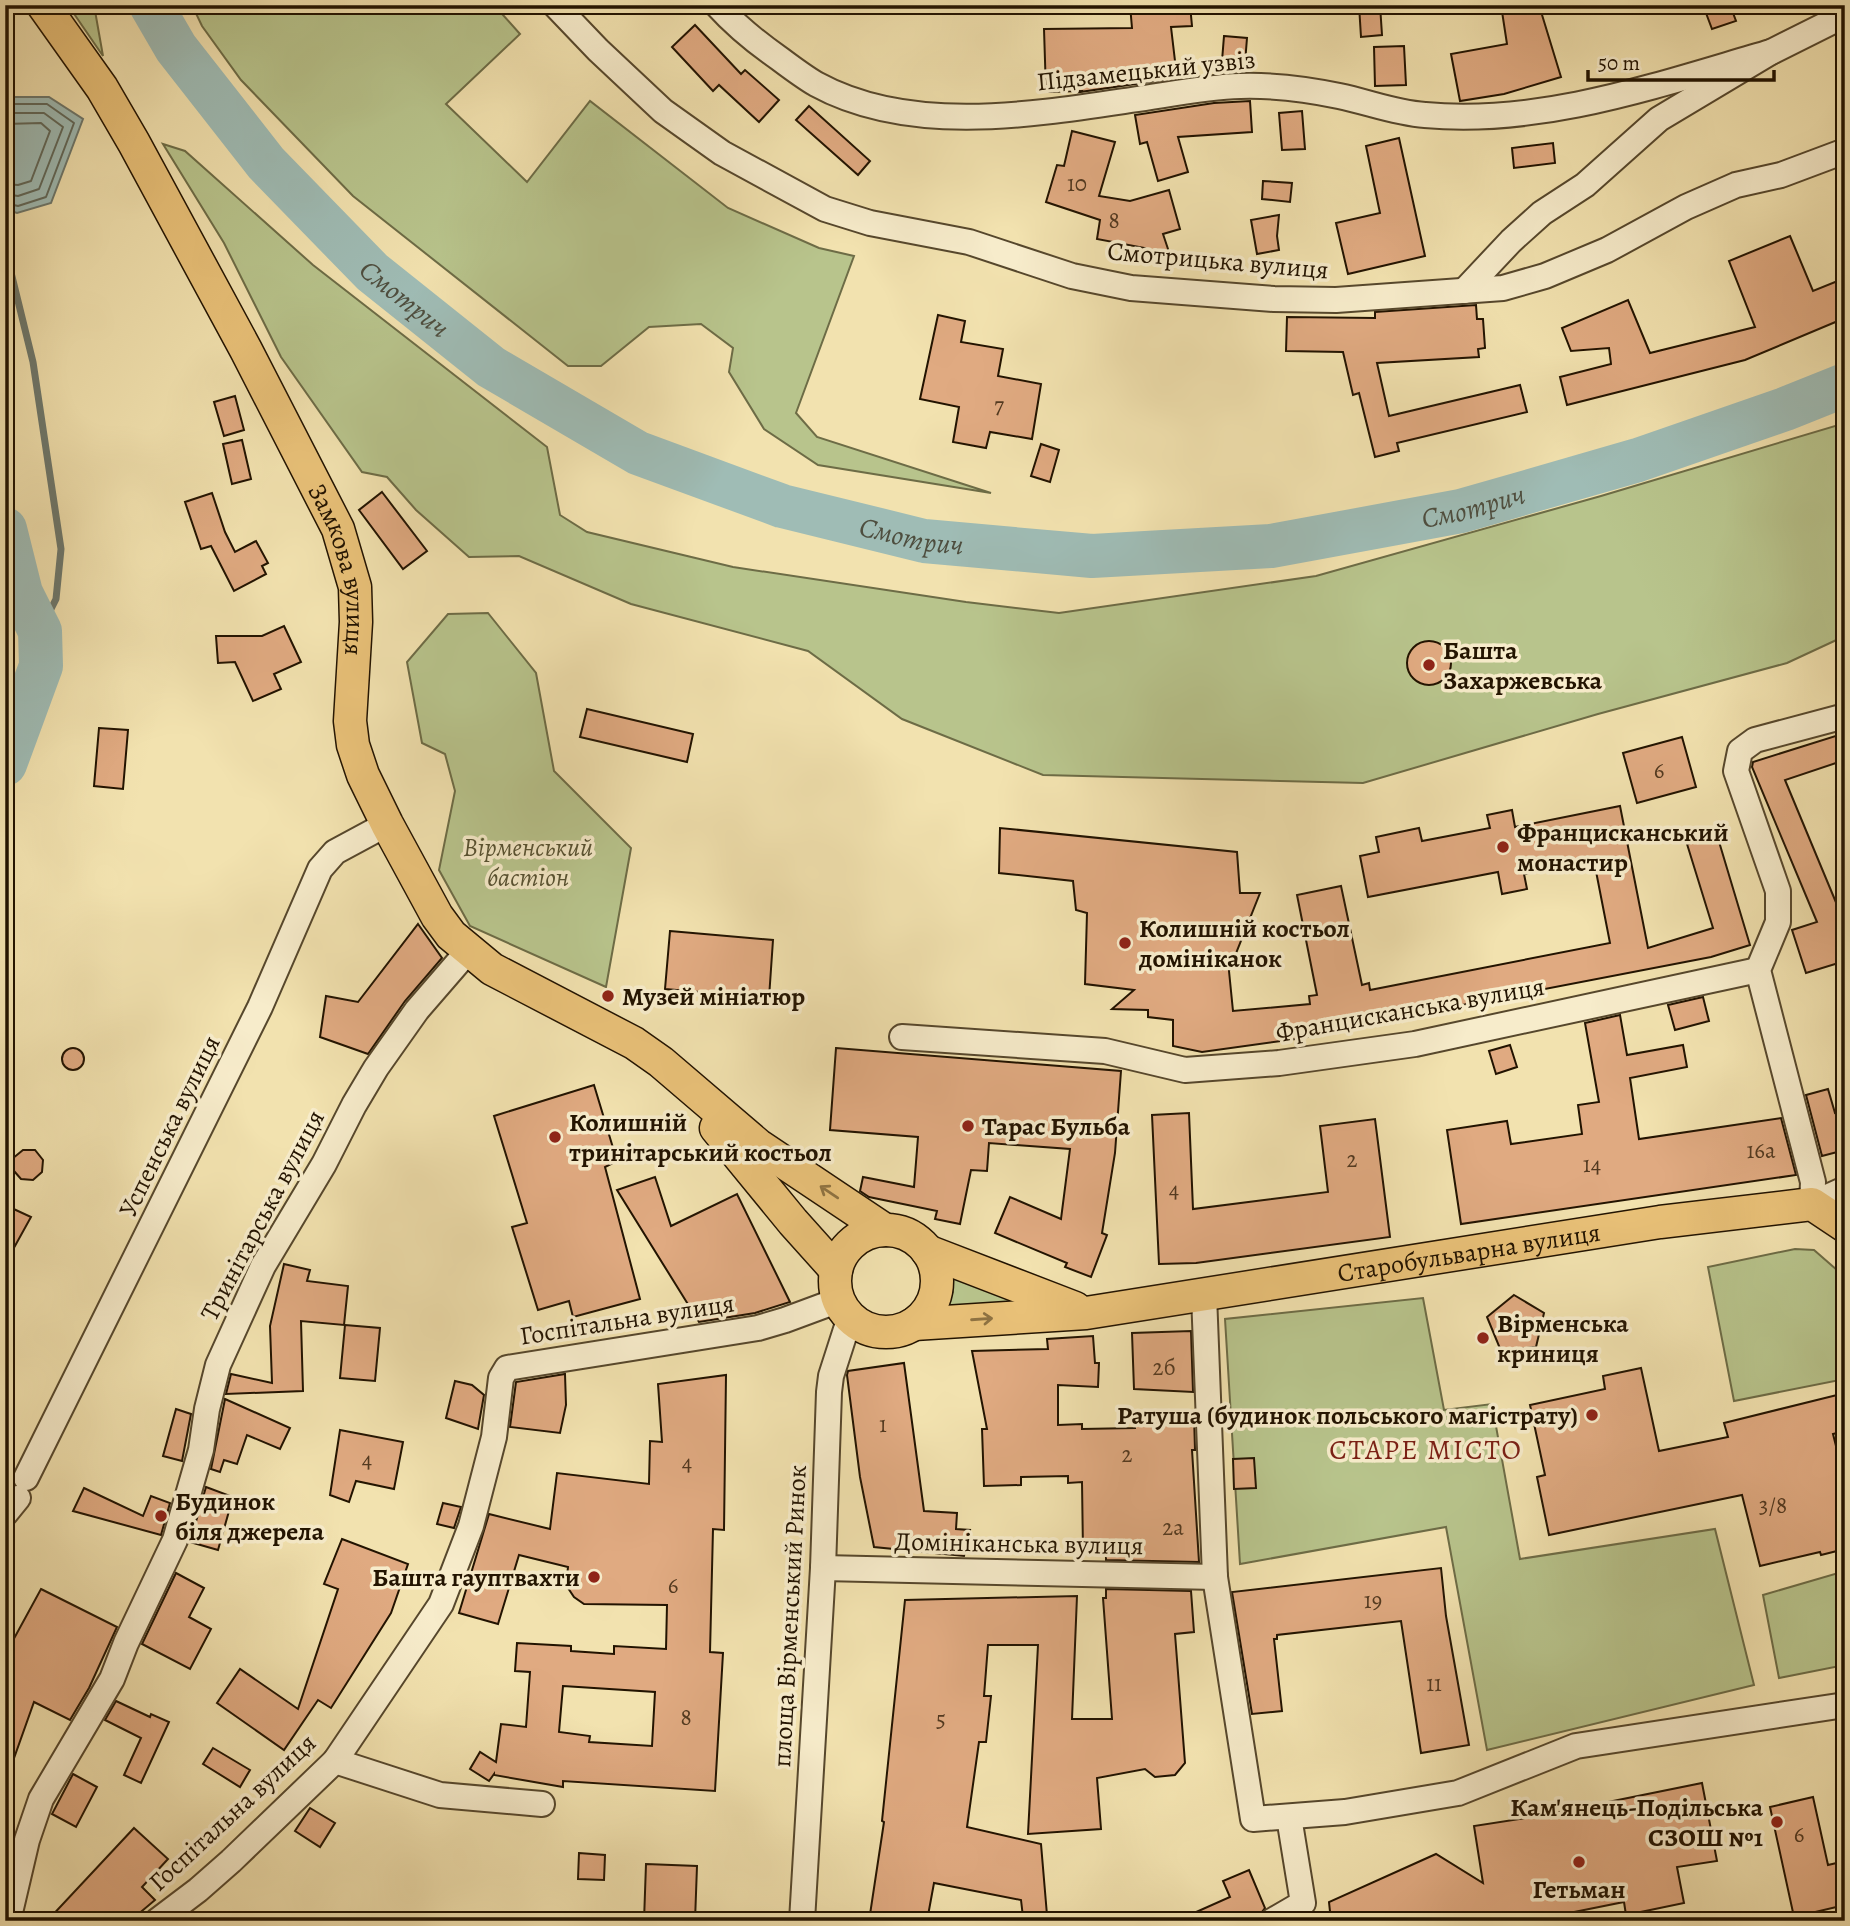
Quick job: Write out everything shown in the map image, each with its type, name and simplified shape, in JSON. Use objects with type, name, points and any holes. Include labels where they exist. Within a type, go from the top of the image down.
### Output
[{"type":"main road","name":"Замкова вулиця","points":[[43,5],[102,88],[134,144],[338,529],[355,587],[356,622],[350,721],[353,745],[363,775],[387,824],[437,916],[451,935],[492,969],[537,994],[604,1025],[661,1062],[758,1145],[885,1230]]},
{"type":"main road","name":"Замкова вулиця","points":[[661,1062],[793,1222],[842,1296]]},
{"type":"main road","points":[[1812,1204],[1845,1226]]},
{"type":"main road","name":"Старобульварна вулиця","points":[[914,1324],[1086,1312],[1660,1222],[1812,1204]]},
{"type":"main road","points":[[885,1230],[908,1236],[927,1251],[935,1266],[937,1282],[934,1298],[926,1312],[914,1324],[899,1331],[873,1331],[842,1296],[841,1257],[859,1238],[885,1230]]},
{"type":"main road","name":"Старобульварна вулиця","points":[[927,1251],[1086,1312]]},
{"type":"street","name":"Смотрицька вулиця","points":[[555,5],[663,111],[722,153],[825,209],[870,223],[969,242],[1072,276],[1131,288],[1286,300],[1336,300],[1503,288],[1545,276],[1607,250],[1686,207],[1736,185],[1781,175],[1845,152]]},
{"type":"street","name":"Підзамецький узвіз","points":[[717,5],[748,36],[816,84],[847,97],[904,113],[957,117],[1015,115],[1199,89],[1265,86],[1314,91],[1423,115],[1498,116],[1591,101],[1771,52]]},
{"type":"street","points":[[1464,291],[1511,241],[1542,213],[1585,185],[1659,119],[1771,52],[1845,15]]},
{"type":"street","points":[[1845,716],[1755,740],[1740,751],[1736,771],[1778,891],[1778,922],[1758,970],[1812,1182],[1812,1204],[1845,1189]]},
{"type":"street","name":"Успенська вулиця","points":[[17,1497],[254,1019],[320,869],[335,852],[387,824]]},
{"type":"street","name":"Тринітарська вулиця","points":[[8,1921],[27,1840],[41,1799],[112,1679],[126,1643],[176,1539],[201,1450],[207,1409],[218,1365],[263,1266],[324,1164],[376,1068],[417,1010],[468,951]]},
{"type":"street","name":"Францисканська вулиця","points":[[902,1037],[1105,1051],[1185,1070],[1279,1063],[1415,1044],[1758,970]]},
{"type":"street","points":[[1204,1295],[1215,1577],[1253,1819],[1345,1812],[1458,1793],[1576,1746],[1845,1705]]},
{"type":"street","name":"площа Вірменський Ринок","points":[[803,1921],[823,1568],[828,1392],[842,1296]]},
{"type":"street","name":"Госпітальна вулиця","points":[[157,1921],[231,1861],[335,1761],[441,1604],[471,1526],[494,1437],[500,1378],[507,1368],[758,1328],[785,1320],[842,1296]]},
{"type":"street","name":"Домініканська вулиця","points":[[823,1568],[1215,1577]]},
{"type":"street","points":[[335,1761],[440,1795],[542,1804]]},
{"type":"street","points":[[1272,1921],[1303,1903],[1289,1817]]},
{"type":"green space","points":[[68,5],[94,5],[103,56]]},
{"type":"green space","points":[[192,5],[494,5],[520,34],[446,104],[527,182],[590,101],[728,208],[819,248],[854,256],[796,413],[817,437],[991,493],[818,465],[764,429],[729,372],[733,348],[701,324],[649,327],[601,366],[568,366],[353,196],[241,80],[202,26]]},
{"type":"green space","points":[[163,144],[185,151],[313,265],[547,447],[560,515],[587,532],[733,567],[966,602],[1059,613],[1316,576],[1601,496],[1845,423],[1845,636],[1787,663],[1598,714],[1363,783],[1043,775],[902,719],[808,651],[631,604],[519,556],[469,557],[416,510],[387,477],[362,472],[281,357],[224,243]]},
{"type":"green space","name":"Вірменський бастіон","points":[[488,613],[536,673],[554,771],[631,848],[606,987],[470,926],[439,870],[455,791],[445,754],[422,743],[407,662],[448,614]]},
{"type":"green space","points":[[1795,1249],[1814,1250],[1845,1277],[1845,1379],[1734,1401],[1708,1267]]},
{"type":"green space","points":[[947,1271],[1038,1302],[943,1311],[953,1292]]},
{"type":"green space","points":[[1423,1298],[1444,1410],[1492,1404],[1520,1559],[1715,1529],[1754,1685],[1487,1750],[1446,1527],[1240,1564],[1225,1319]]},
{"type":"green space","points":[[1845,1571],[1845,1665],[1779,1678],[1763,1595]]},
{"type":"water","points":[[5,97],[49,97],[83,119],[51,203],[17,213],[5,209]]},
{"type":"building","points":[[1130,5],[1190,5],[1192,26],[1171,27],[1177,78],[1080,92],[1046,92],[1044,29],[1132,28]]},
{"type":"building","points":[[1359,5],[1380,5],[1382,35],[1361,37]]},
{"type":"building","points":[[1501,5],[1539,5],[1561,77],[1504,94],[1460,101],[1451,54],[1507,44]]},
{"type":"building","points":[[1703,5],[1730,5],[1736,21],[1712,29]]},
{"type":"building","points":[[695,25],[741,74],[745,70],[779,100],[759,122],[719,85],[713,91],[672,47]]},
{"type":"building","points":[[1224,36],[1247,38],[1245,63],[1222,61]]},
{"type":"building","points":[[1404,46],[1406,85],[1375,86],[1374,47]]},
{"type":"building","points":[[1250,101],[1252,132],[1178,137],[1188,172],[1158,181],[1147,142],[1140,144],[1135,115],[1214,103]]},
{"type":"building","points":[[809,106],[870,161],[858,175],[796,120]]},
{"type":"building","points":[[1302,111],[1305,149],[1282,150],[1279,113]]},
{"type":"building","points":[[1072,131],[1115,142],[1099,196],[1130,201],[1169,190],[1180,229],[1163,234],[1169,252],[1148,258],[1145,248],[1097,239],[1100,220],[1046,202],[1057,165],[1064,166]]},
{"type":"building","points":[[1399,138],[1425,256],[1348,274],[1336,223],[1380,213],[1366,146]]},
{"type":"building","points":[[1553,143],[1555,163],[1514,168],[1512,148]]},
{"type":"building","points":[[1263,181],[1292,183],[1290,202],[1262,199]]},
{"type":"building","points":[[1279,215],[1279,250],[1257,254],[1251,220]]},
{"type":"building","points":[[1790,236],[1813,291],[1845,278],[1845,318],[1745,360],[1567,405],[1560,377],[1611,364],[1609,348],[1571,351],[1562,328],[1628,300],[1650,353],[1755,327],[1729,261]]},
{"type":"building","points":[[1476,305],[1477,319],[1483,319],[1485,348],[1478,349],[1479,357],[1377,363],[1389,416],[1520,385],[1527,412],[1397,443],[1399,451],[1375,457],[1359,393],[1353,395],[1343,352],[1286,351],[1287,317],[1375,318],[1375,312]]},
{"type":"building","points":[[938,315],[965,321],[961,342],[1003,349],[998,376],[1041,384],[1032,439],[990,432],[986,448],[953,442],[959,407],[920,399]]},
{"type":"building","points":[[235,396],[244,430],[224,436],[214,402]]},
{"type":"building","points":[[242,440],[251,479],[232,484],[223,444]]},
{"type":"building","points":[[1041,444],[1059,450],[1050,482],[1031,476]]},
{"type":"building","points":[[382,492],[427,551],[403,569],[359,510]]},
{"type":"building","points":[[212,493],[235,552],[256,541],[268,563],[262,566],[266,574],[234,591],[211,546],[201,549],[185,502]]},
{"type":"building","points":[[284,626],[301,662],[274,674],[281,689],[253,701],[235,662],[218,663],[216,636],[262,636]]},
{"type":"building","name":"Башта Захаржевська","points":[[1429,641],[1445,647],[1451,663],[1445,679],[1429,685],[1413,679],[1407,663],[1413,647]]},
{"type":"building","points":[[587,709],[693,734],[687,762],[580,737]]},
{"type":"building","points":[[99,728],[128,730],[123,789],[94,786]]},
{"type":"building","points":[[1845,733],[1845,760],[1785,780],[1845,924],[1845,961],[1806,973],[1792,930],[1817,922],[1752,767],[1753,762]]},
{"type":"building","points":[[1682,737],[1696,787],[1637,803],[1623,753]]},
{"type":"building","points":[[1620,806],[1648,948],[1713,928],[1687,844],[1717,835],[1750,945],[1711,957],[1303,1038],[1202,1052],[1173,1046],[1173,1020],[1148,1017],[1148,1010],[1112,1009],[1134,990],[1085,984],[1087,913],[1076,910],[1073,881],[999,873],[1000,828],[1237,852],[1240,893],[1260,893],[1229,971],[1233,1011],[1310,1004],[1309,996],[1317,995],[1297,895],[1341,886],[1362,985],[1369,983],[1370,990],[1610,943],[1594,861],[1524,874],[1527,889],[1502,894],[1498,872],[1368,897],[1360,856],[1379,852],[1376,837],[1419,828],[1422,841],[1490,828],[1487,815],[1512,810],[1515,827]]},
{"type":"building","points":[[418,924],[442,958],[405,1001],[368,1054],[320,1037],[326,996],[358,1002]]},
{"type":"building","points":[[670,931],[773,940],[769,998],[665,989]]},
{"type":"building","points":[[1703,997],[1709,1021],[1675,1030],[1668,1005]]},
{"type":"building","points":[[1620,1015],[1627,1055],[1683,1045],[1687,1067],[1630,1078],[1639,1139],[1781,1118],[1796,1175],[1461,1224],[1447,1130],[1507,1121],[1511,1144],[1582,1134],[1578,1105],[1599,1102],[1585,1023]]},
{"type":"building","points":[[1510,1045],[1517,1067],[1496,1074],[1489,1051]]},
{"type":"building","points":[[73,1048],[81,1051],[84,1059],[81,1067],[73,1070],[65,1067],[62,1059],[65,1051]]},
{"type":"building","points":[[836,1048],[1121,1071],[1115,1153],[1102,1233],[1107,1235],[1091,1277],[1065,1267],[1067,1263],[995,1233],[1010,1197],[1061,1219],[1070,1149],[989,1143],[987,1171],[971,1170],[960,1224],[935,1219],[937,1211],[869,1197],[860,1191],[863,1177],[914,1187],[918,1137],[830,1130]]},
{"type":"building","points":[[594,1085],[617,1161],[605,1167],[640,1299],[573,1317],[569,1301],[538,1310],[512,1227],[527,1223],[494,1116]]},
{"type":"building","points":[[1828,1089],[1835,1113],[1845,1110],[1845,1150],[1822,1156],[1806,1095]]},
{"type":"building","points":[[1189,1113],[1193,1209],[1328,1192],[1320,1126],[1375,1119],[1390,1237],[1196,1263],[1159,1264],[1152,1115]]},
{"type":"building","points":[[23,1150],[35,1150],[43,1160],[42,1172],[33,1180],[21,1179],[7,1163]]},
{"type":"building","points":[[655,1177],[671,1226],[737,1194],[790,1302],[755,1313],[699,1322],[617,1190]]},
{"type":"building","points":[[5,1205],[31,1217],[5,1264]]},
{"type":"building","points":[[284,1264],[310,1270],[307,1281],[348,1286],[344,1325],[301,1321],[303,1391],[226,1394],[231,1374],[272,1383],[270,1326]]},
{"type":"building","points":[[1514,1295],[1544,1313],[1536,1347],[1501,1351],[1487,1317]]},
{"type":"building","points":[[345,1325],[380,1328],[375,1381],[340,1378]]},
{"type":"building","points":[[1191,1331],[1193,1392],[1134,1389],[1132,1333]]},
{"type":"building","points":[[1093,1336],[1095,1363],[1099,1363],[1098,1387],[1058,1385],[1058,1425],[1082,1424],[1082,1429],[1135,1428],[1135,1420],[1194,1416],[1195,1450],[1192,1450],[1199,1562],[1106,1560],[1106,1553],[1083,1551],[1082,1482],[1068,1483],[1068,1476],[1021,1477],[1021,1485],[984,1486],[982,1429],[987,1429],[972,1351],[1048,1349],[1047,1339]]},
{"type":"building","points":[[904,1363],[924,1511],[957,1513],[956,1529],[970,1530],[964,1556],[874,1547],[860,1477],[847,1375],[848,1371]]},
{"type":"building","points":[[1641,1368],[1659,1451],[1728,1437],[1724,1423],[1845,1393],[1845,1431],[1833,1434],[1845,1482],[1845,1549],[1760,1566],[1742,1495],[1549,1535],[1537,1477],[1545,1475],[1530,1405],[1605,1389],[1603,1376]]},
{"type":"building","points":[[565,1374],[566,1405],[560,1433],[510,1427],[516,1382]]},
{"type":"building","points":[[726,1375],[724,1530],[713,1529],[710,1652],[723,1653],[715,1791],[563,1781],[563,1787],[494,1774],[489,1781],[470,1769],[480,1752],[496,1762],[501,1724],[526,1727],[530,1672],[515,1671],[517,1643],[571,1646],[571,1651],[614,1654],[614,1646],[666,1649],[667,1605],[584,1604],[574,1597],[566,1585],[568,1567],[519,1555],[498,1624],[459,1613],[489,1514],[550,1529],[557,1473],[649,1484],[650,1441],[662,1442],[658,1384]],"holes":[[[563,1686],[655,1692],[652,1746],[589,1742],[590,1736],[559,1732]]]},
{"type":"building","points":[[455,1381],[472,1385],[484,1395],[478,1429],[446,1418]]},
{"type":"building","points":[[225,1399],[290,1428],[280,1449],[247,1435],[237,1464],[224,1460],[220,1472],[211,1469]]},
{"type":"building","points":[[176,1409],[191,1414],[182,1461],[163,1456]]},
{"type":"building","points":[[340,1430],[403,1442],[394,1489],[356,1481],[349,1502],[330,1495]]},
{"type":"building","points":[[1254,1458],[1256,1488],[1234,1489],[1233,1459]]},
{"type":"building","points":[[206,1487],[233,1497],[218,1550],[190,1542]]},
{"type":"building","points":[[84,1488],[143,1516],[151,1496],[170,1503],[161,1535],[73,1511]]},
{"type":"building","points":[[443,1503],[461,1507],[454,1528],[437,1524]]},
{"type":"building","points":[[342,1539],[408,1564],[391,1613],[331,1708],[318,1700],[284,1750],[217,1703],[240,1669],[298,1709],[338,1589],[324,1584]]},
{"type":"building","points":[[1441,1568],[1446,1616],[1469,1745],[1421,1753],[1401,1621],[1277,1635],[1277,1639],[1274,1639],[1282,1711],[1252,1714],[1232,1592]]},
{"type":"building","points":[[176,1573],[204,1588],[189,1617],[211,1629],[190,1669],[142,1644]]},
{"type":"building","points":[[41,1589],[117,1627],[89,1688],[70,1720],[34,1702],[8,1775],[5,1775],[5,1655]]},
{"type":"building","points":[[1106,1589],[1191,1591],[1194,1632],[1175,1634],[1185,1763],[1175,1775],[1155,1777],[1145,1769],[1097,1778],[1101,1829],[1028,1834],[1038,1645],[988,1645],[984,1696],[991,1696],[986,1742],[979,1742],[967,1827],[1041,1844],[1047,1915],[1023,1917],[1021,1900],[934,1883],[927,1921],[869,1921],[884,1822],[905,1600],[1077,1596],[1072,1719],[1112,1719],[1103,1598],[1106,1598]]},
{"type":"building","points":[[116,1701],[150,1717],[151,1714],[169,1722],[141,1783],[124,1775],[141,1738],[105,1720]]},
{"type":"building","points":[[213,1748],[250,1770],[240,1787],[203,1764]]},
{"type":"building","points":[[73,1774],[97,1787],[76,1827],[52,1814]]},
{"type":"building","points":[[1702,1783],[1717,1861],[1677,1867],[1684,1903],[1626,1915],[1624,1902],[1554,1916],[1555,1921],[1331,1921],[1329,1902],[1436,1854],[1483,1883],[1474,1826],[1539,1816]]},
{"type":"building","points":[[1813,1797],[1828,1865],[1845,1861],[1845,1905],[1794,1917],[1770,1807]]},
{"type":"building","points":[[310,1808],[335,1823],[320,1847],[295,1831]]},
{"type":"building","points":[[134,1828],[168,1859],[142,1887],[155,1900],[130,1921],[47,1921]]},
{"type":"building","points":[[579,1853],[605,1855],[604,1880],[578,1879]]},
{"type":"building","points":[[646,1864],[697,1866],[695,1921],[644,1921]]},
{"type":"building","points":[[1249,1870],[1265,1908],[1258,1917],[1249,1921],[1176,1921],[1230,1897],[1223,1881]]},
{"type":"waterway","name":"Смотрич","points":[[151,5],[176,48],[266,163],[372,272],[491,367],[638,453],[782,506],[924,541],[1092,556],[1271,546],[1461,511],[1638,460],[1785,409],[1845,385]]},
{"type":"waterway","points":[[5,248],[33,362],[61,549],[56,599],[40,631]]},
{"type":"waterway","name":"Смотрич","points":[[5,529],[21,593],[40,631],[41,666],[5,764]]},
{"type":"place","name":"Башта Захаржевська","points":[[1429,665]]},
{"type":"place","name":"Францисканський монастир","points":[[1503,847]]},
{"type":"place","name":"Колишній костьол домініканок","points":[[1125,943]]},
{"type":"place","name":"Музей мініатюр","points":[[608,996]]},
{"type":"place","name":"Тарас Бульба","points":[[968,1126]]},
{"type":"place","name":"Колишній тринітарський костьол","points":[[555,1137]]},
{"type":"place","name":"Вірменська криниця","points":[[1483,1338]]},
{"type":"place","name":"Ратуша (будинок польського магістрату)","points":[[1592,1415]]},
{"type":"place","name":"Будинок біля джерела","points":[[161,1516]]},
{"type":"place","name":"Башта гауптвахти","points":[[594,1577]]},
{"type":"place","name":"Кам'янець-Подільська СЗОШ №1","points":[[1777,1822]]},
{"type":"place","name":"Гетьман","points":[[1579,1862]]},
{"type":"district","name":"СТАРЕ МІСТО","points":[[1426,1449]]}]
